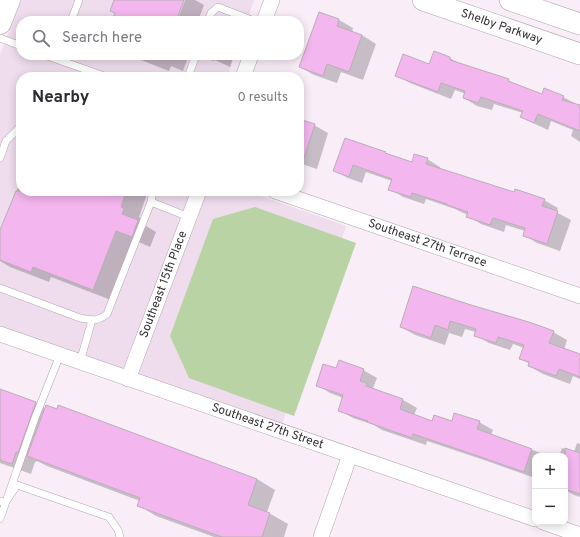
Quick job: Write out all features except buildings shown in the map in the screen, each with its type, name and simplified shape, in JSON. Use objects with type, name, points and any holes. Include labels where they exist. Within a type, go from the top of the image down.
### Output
[{"type":"main road","points":[[0,24],[9,0]]},
{"type":"street","points":[[266,16],[272,0]]},
{"type":"street","name":"Shelby Parkway","points":[[423,0],[580,54]]},
{"type":"street","points":[[510,0],[580,24]]},
{"type":"street","points":[[245,72],[249,60]]},
{"type":"street","name":"Southeast 15th Place","points":[[128,379],[197,196]]},
{"type":"street","name":"Southeast 27th Terrace","points":[[290,196],[580,296]]},
{"type":"street","name":"Southeast 27th Street","points":[[0,334],[532,518]]},
{"type":"street","points":[[321,537],[350,455]]},
{"type":"street","points":[[552,525],[580,535]]},
{"type":"lane","points":[[73,16],[79,0]]},
{"type":"lane","points":[[210,16],[218,7],[241,16]]},
{"type":"lane","points":[[0,38],[16,44]]},
{"type":"lane","points":[[64,60],[94,72]]},
{"type":"lane","points":[[190,72],[194,60]]},
{"type":"lane","points":[[0,158],[3,141],[16,130]]},
{"type":"lane","points":[[0,288],[80,318],[92,320],[101,319],[107,314],[152,196]]},
{"type":"lane","points":[[151,202],[189,217]]},
{"type":"lane","points":[[80,362],[92,320]]},
{"type":"lane","points":[[0,519],[3,502],[60,355]]},
{"type":"lane","points":[[3,502],[17,485],[109,517],[118,530],[120,537]]},
{"type":"shaded area","points":[[21,0],[254,0],[249,16],[16,16],[16,60],[233,60],[229,72],[16,72],[16,196],[261,196],[346,226],[278,437],[0,339],[0,55]]},
{"type":"green space","points":[[255,207],[356,243],[294,416],[189,378],[170,336],[213,219]]}]
